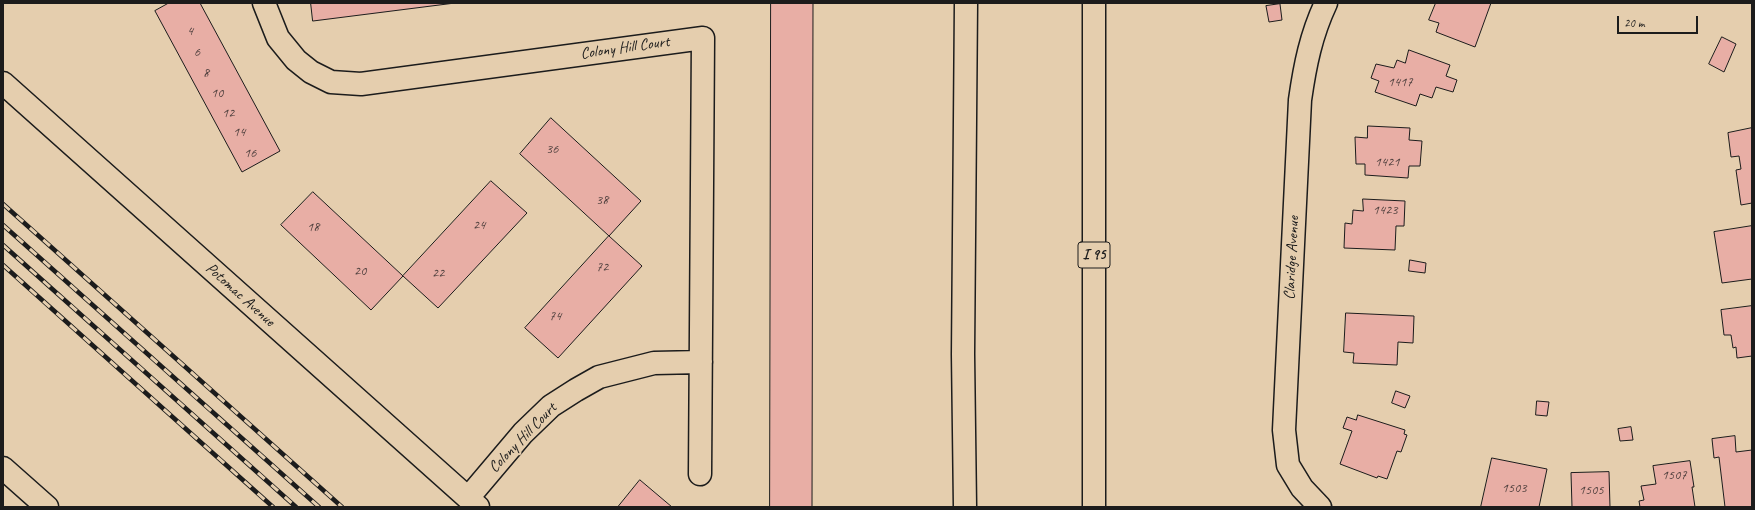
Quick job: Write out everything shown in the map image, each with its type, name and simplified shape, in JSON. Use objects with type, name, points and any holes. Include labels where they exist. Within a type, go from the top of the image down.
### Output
[{"type":"main road","name":"Colony Hill Court","points":[[264,3],[278,38],[296,60],[311,72],[331,82],[361,84],[703,38],[700,474]]},
{"type":"main road","points":[[965,507],[963,346],[966,3]]},
{"type":"main road","name":"I 95","points":[[1094,3],[1094,507]]},
{"type":"main road","name":"Claridge Avenue","points":[[1320,507],[1302,488],[1288,465],[1284,430],[1300,100],[1306,60],[1317,22],[1326,3]]},
{"type":"main road","name":"Potomac Avenue","points":[[3,83],[473,502]]},
{"type":"main road","name":"Colony Hill Court","points":[[473,502],[523,433],[551,406],[576,390],[599,377],[654,363],[701,362]]},
{"type":"main road","points":[[3,468],[47,507]]},
{"type":"building","points":[[169,3],[200,3],[280,151],[242,172],[155,11]]},
{"type":"building","points":[[311,3],[455,3],[313,21]]},
{"type":"building","points":[[771,3],[813,3],[812,507],[770,507]]},
{"type":"building","points":[[1436,3],[1491,3],[1475,47],[1436,32],[1439,23],[1429,20]]},
{"type":"building","points":[[1280,4],[1282,20],[1269,22],[1266,6]]},
{"type":"building","points":[[1722,37],[1736,44],[1724,72],[1709,64]]},
{"type":"building","points":[[1409,50],[1450,65],[1446,76],[1457,80],[1453,92],[1436,87],[1432,98],[1420,94],[1416,106],[1375,92],[1379,81],[1371,78],[1376,64],[1394,68],[1397,60],[1405,63]]},
{"type":"building","points":[[551,118],[641,201],[609,236],[520,154]]},
{"type":"building","points":[[1368,126],[1410,128],[1409,140],[1422,141],[1420,166],[1409,166],[1408,178],[1365,175],[1365,164],[1356,164],[1355,137],[1367,138]]},
{"type":"building","points":[[1752,128],[1752,203],[1741,205],[1736,170],[1741,169],[1739,156],[1731,157],[1728,133]]},
{"type":"building","points":[[491,181],[527,213],[438,308],[403,276]]},
{"type":"building","points":[[313,192],[403,276],[371,310],[281,225]]},
{"type":"building","points":[[1363,199],[1405,201],[1404,226],[1396,226],[1395,250],[1344,248],[1345,223],[1352,224],[1353,210],[1363,211]]},
{"type":"building","points":[[1752,226],[1752,279],[1722,283],[1714,232]]},
{"type":"building","points":[[609,236],[642,266],[558,358],[525,328]]},
{"type":"building","points":[[1410,260],[1426,263],[1425,273],[1409,271]]},
{"type":"building","points":[[1752,306],[1752,356],[1737,358],[1736,347],[1733,348],[1731,335],[1724,335],[1721,310]]},
{"type":"building","points":[[1346,313],[1414,316],[1413,343],[1398,342],[1397,365],[1353,363],[1354,353],[1344,352]]},
{"type":"building","points":[[1396,391],[1410,396],[1405,408],[1392,403]]},
{"type":"building","points":[[1537,401],[1549,402],[1547,416],[1536,415]]},
{"type":"building","points":[[1358,415],[1405,430],[1404,434],[1407,435],[1401,452],[1397,451],[1387,479],[1378,476],[1377,478],[1340,464],[1352,431],[1343,428],[1347,417],[1356,420]]},
{"type":"building","points":[[1631,427],[1633,440],[1620,441],[1618,429]]},
{"type":"building","points":[[1735,436],[1736,452],[1752,450],[1752,507],[1725,507],[1719,457],[1714,458],[1712,439]]},
{"type":"building","points":[[1492,458],[1547,469],[1539,507],[1481,507]]},
{"type":"building","points":[[1690,461],[1695,507],[1640,507],[1639,501],[1644,500],[1641,486],[1656,484],[1653,466]]},
{"type":"building","points":[[1609,472],[1610,507],[1572,507],[1571,473]]},
{"type":"building","points":[[640,480],[672,507],[618,507]]},
{"type":"railway","points":[[3,204],[342,507]]},
{"type":"railway","points":[[3,225],[319,507]]},
{"type":"railway","points":[[3,245],[296,507]]},
{"type":"railway","points":[[3,265],[273,507]]}]
